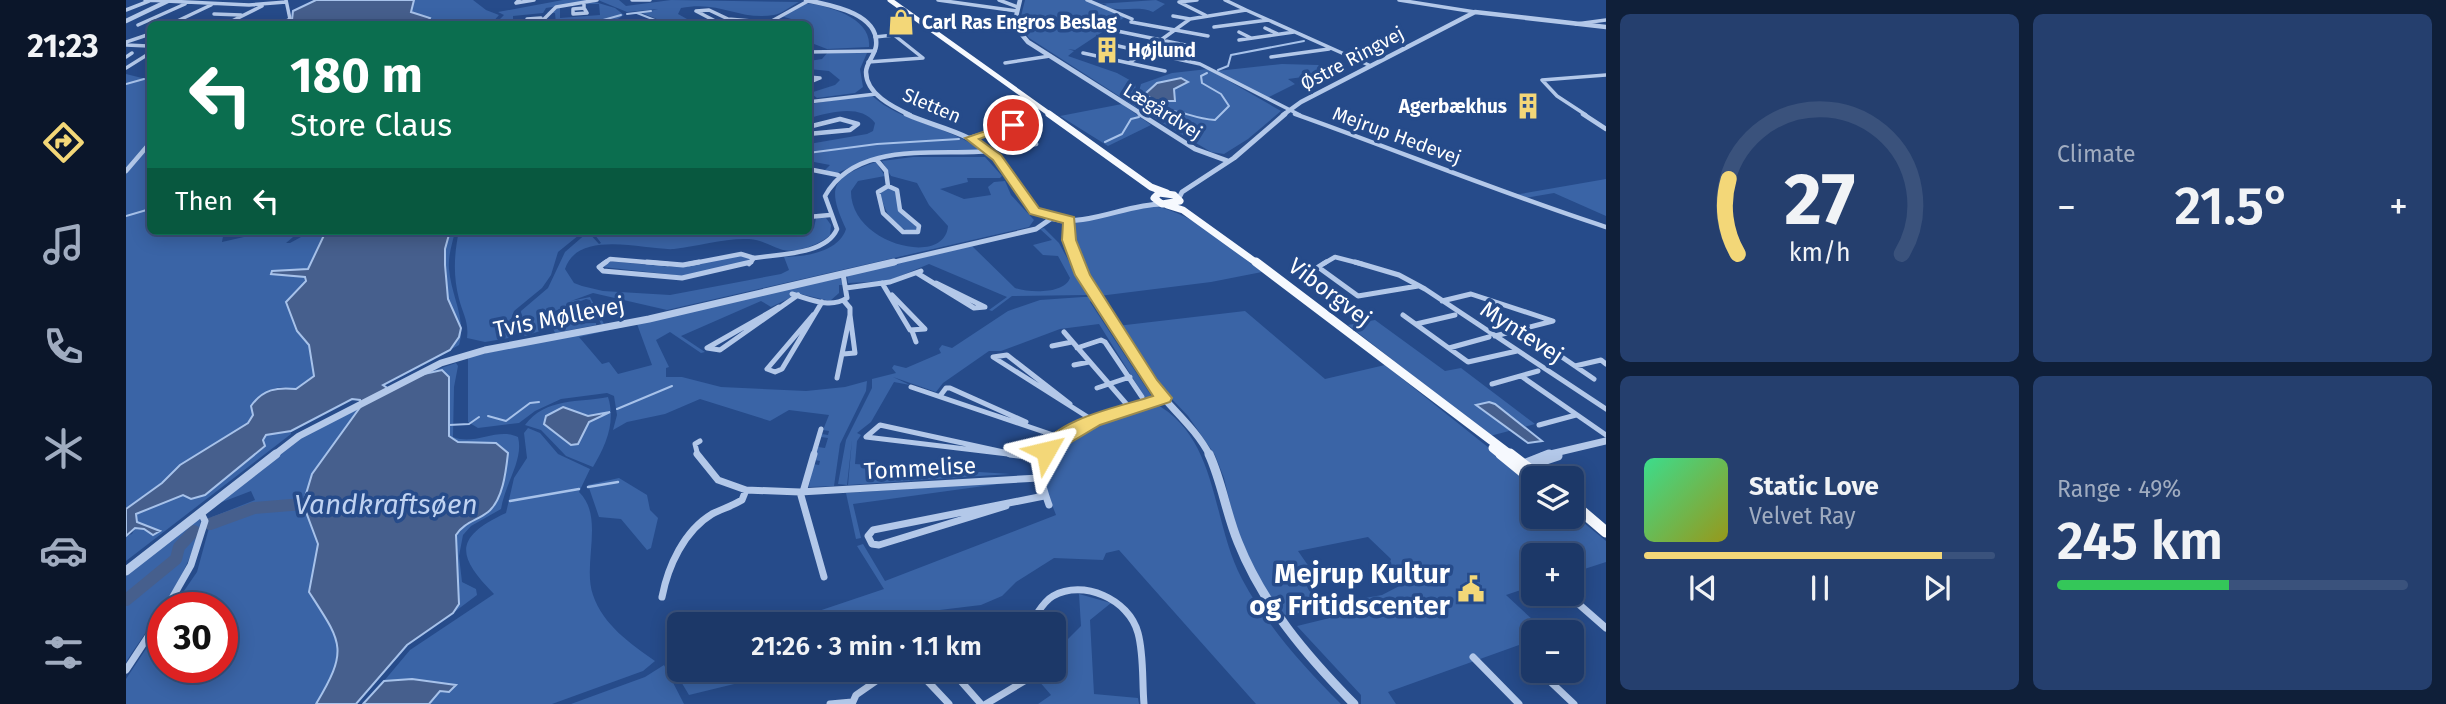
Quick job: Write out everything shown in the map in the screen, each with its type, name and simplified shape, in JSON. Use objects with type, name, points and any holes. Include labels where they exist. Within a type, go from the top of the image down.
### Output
[{"type":"main road","points":[[890,0],[1150,187],[1168,193],[1180,204]]},
{"type":"main road","points":[[1150,187],[1154,197],[1168,193]]},
{"type":"main road","name":"Viborgvej","points":[[1154,197],[1165,205],[1180,204],[1522,466]]},
{"type":"main road","name":"Viborgvej","points":[[1450,411],[1471,430],[1522,466]]},
{"type":"main road","points":[[1527,466],[1534,464]]},
{"type":"main road","points":[[1584,515],[1606,534]]},
{"type":"street","points":[[145,0],[249,5],[286,1],[290,19],[286,21]]},
{"type":"street","points":[[147,21],[198,0]]},
{"type":"street","points":[[221,4],[228,0]]},
{"type":"street","points":[[249,5],[257,0]]},
{"type":"street","points":[[519,0],[515,2],[534,0]]},
{"type":"street","points":[[541,18],[554,6],[597,0]]},
{"type":"street","points":[[632,0],[650,0]]},
{"type":"street","points":[[772,21],[807,0]]},
{"type":"street","name":"Sletten","points":[[807,0],[856,16],[876,37],[894,35],[923,58],[869,62],[867,78],[876,94],[902,111],[971,138],[990,151],[1003,165],[1031,208],[1052,218],[1070,220],[1141,204],[1165,205]]},
{"type":"street","points":[[938,0],[971,7],[1017,9]]},
{"type":"street","points":[[999,0],[1017,9]]},
{"type":"street","points":[[1017,9],[1020,0]]},
{"type":"street","points":[[1087,0],[1131,20],[1208,36]]},
{"type":"street","points":[[1177,1],[1197,0]]},
{"type":"street","points":[[1225,0],[1371,66]]},
{"type":"street","points":[[1399,0],[1606,27]]},
{"type":"street","points":[[126,10],[151,1]]},
{"type":"street","points":[[126,21],[168,1]]},
{"type":"street","points":[[1177,1],[1205,15]]},
{"type":"street","points":[[584,3],[584,8]]},
{"type":"street","points":[[177,21],[214,4]]},
{"type":"street","points":[[232,21],[265,5]]},
{"type":"street","points":[[715,21],[696,11],[709,9],[728,19],[756,21]]},
{"type":"street","name":"Lægårdvej","points":[[1017,9],[1014,25],[1018,34],[1195,149],[1226,160]]},
{"type":"street","points":[[1129,63],[1190,19],[1246,10]]},
{"type":"street","name":"Østre Ringvej","points":[[1180,204],[1182,192],[1250,143],[1288,111],[1475,12]]},
{"type":"street","points":[[214,14],[244,15]]},
{"type":"street","points":[[1173,15],[1190,19]]},
{"type":"street","points":[[1214,27],[1268,20]]},
{"type":"street","points":[[1576,23],[1606,20]]},
{"type":"street","points":[[138,25],[147,21]]},
{"type":"street","points":[[1265,28],[1278,34]]},
{"type":"street","points":[[1117,31],[1195,47]]},
{"type":"street","points":[[1239,32],[1252,39]]},
{"type":"street","points":[[1239,40],[1294,32]]},
{"type":"street","points":[[126,35],[140,36]]},
{"type":"street","points":[[126,43],[147,35]]},
{"type":"street","points":[[869,62],[875,51],[876,37]]},
{"type":"street","name":"Mejrup Hedevej","points":[[1100,42],[1207,67],[1288,111],[1480,180],[1514,197],[1606,227]]},
{"type":"street","points":[[126,43],[147,46]]},
{"type":"street","points":[[1272,57],[1329,49]]},
{"type":"street","points":[[812,52],[875,51]]},
{"type":"street","points":[[1083,52],[1165,71]]},
{"type":"street","points":[[126,57],[132,53]]},
{"type":"street","points":[[126,68],[137,64],[147,56]]},
{"type":"street","points":[[1005,63],[1050,56]]},
{"type":"street","points":[[1606,75],[1542,80],[1557,96],[1606,129]]},
{"type":"street","points":[[812,101],[876,94]]},
{"type":"street","points":[[812,96],[818,100]]},
{"type":"street","points":[[812,126],[840,119],[858,124],[850,130],[812,134]]},
{"type":"street","points":[[1013,125],[1036,144],[1029,145],[1006,127],[1013,125]]},
{"type":"street","name":"Sletten","points":[[971,138],[1006,127]]},
{"type":"street","points":[[126,171],[147,146]]},
{"type":"street","points":[[754,258],[748,265],[682,278],[603,271],[599,267],[610,259],[672,265],[741,254],[754,258],[824,244],[837,229],[825,196],[838,175],[853,166],[876,159],[990,151]]},
{"type":"street","points":[[876,159],[886,172],[888,186]]},
{"type":"street","name":"Østre Ringvej","points":[[1168,193],[1226,160]]},
{"type":"street","points":[[812,171],[838,175]]},
{"type":"street","points":[[888,186],[897,190],[900,210],[919,226],[918,232],[903,232],[883,213],[878,192],[888,186]]},
{"type":"street","name":"Sletten","points":[[1141,204],[1154,197]]},
{"type":"street","points":[[812,217],[830,215]]},
{"type":"street","name":"Tvis Møllevej","points":[[126,571],[285,444],[388,388],[463,356],[649,319],[1036,229],[1052,218]]},
{"type":"street","points":[[1070,220],[1069,240],[1083,275],[1151,383],[1184,418],[1207,449],[1217,469],[1236,538],[1262,594],[1307,654],[1354,704]]},
{"type":"street","name":"Myntevej","points":[[1418,286],[1358,296],[1318,267],[1335,257],[1380,269],[1418,286],[1492,337],[1518,350],[1606,409]]},
{"type":"street","points":[[846,288],[882,283],[919,272],[974,308],[985,307],[936,283]]},
{"type":"street","points":[[843,274],[847,298],[844,301]]},
{"type":"street","points":[[882,283],[925,328],[912,331]]},
{"type":"street","points":[[779,307],[709,344],[707,348],[720,350],[779,307],[795,295],[822,302],[844,301],[849,306],[855,350],[852,355],[843,354]]},
{"type":"street","points":[[892,295],[916,342]]},
{"type":"street","points":[[1442,301],[1471,295],[1553,321],[1448,348]]},
{"type":"street","points":[[813,315],[767,366],[768,370],[782,369],[822,302]]},
{"type":"street","points":[[837,378],[850,315]]},
{"type":"street","points":[[1416,324],[1455,315]]},
{"type":"street","points":[[1403,316],[1468,362],[1518,350]]},
{"type":"street","points":[[1064,332],[1129,407]]},
{"type":"street","points":[[1077,348],[1101,340],[1105,342],[1142,397]]},
{"type":"street","points":[[1052,346],[1072,342]]},
{"type":"street","points":[[1556,353],[1594,379]]},
{"type":"street","points":[[1070,404],[993,357],[1007,355],[1094,421]]},
{"type":"street","points":[[1575,366],[1604,361]]},
{"type":"street","points":[[1074,365],[1089,362]]},
{"type":"street","points":[[1492,384],[1538,372]]},
{"type":"street","points":[[1521,376],[1606,438]]},
{"type":"street","points":[[1097,388],[1130,377]]},
{"type":"street","points":[[911,387],[1036,427]]},
{"type":"street","points":[[940,396],[950,388],[1062,438]]},
{"type":"street","points":[[1049,505],[1039,478],[1042,458],[1062,438],[1129,407],[1164,398]]},
{"type":"street","points":[[1539,425],[1577,415]]},
{"type":"street","points":[[1008,453],[880,425],[874,427],[866,438],[1042,458]]},
{"type":"street","points":[[821,429],[801,492],[824,577]]},
{"type":"street","points":[[1526,466],[1606,438]]},
{"type":"street","name":"Tommelise","points":[[700,441],[695,444],[698,457],[718,480],[746,490],[801,492],[1039,478]]},
{"type":"street","points":[[1534,464],[1564,452]]},
{"type":"street","points":[[662,597],[667,577],[690,536],[709,516],[743,500],[746,490]]},
{"type":"street","points":[[1006,506],[873,530],[868,534],[869,541],[879,545],[1044,496]]},
{"type":"street","points":[[176,592],[191,565],[205,521],[199,512]]},
{"type":"street","points":[[1038,612],[1046,602],[1064,592],[1097,593],[1122,606],[1135,622],[1144,704],[1151,704]]},
{"type":"street","points":[[1581,606],[1606,628]]},
{"type":"street","points":[[126,670],[147,638]]},
{"type":"street","points":[[1473,657],[1519,704]]},
{"type":"street","points":[[830,704],[852,703],[856,695],[875,682]]},
{"type":"street","points":[[928,682],[949,704]]},
{"type":"street","points":[[963,682],[984,704],[1022,682]]},
{"type":"street","points":[[1552,683],[1574,704]]},
{"type":"shaded area","points":[[414,0],[473,0],[486,10],[499,15],[494,21],[428,21],[430,18],[410,11]]},
{"type":"shaded area","points":[[563,0],[594,0],[546,8],[543,13],[513,16],[513,21],[498,21],[504,15],[498,12]]},
{"type":"shaded area","points":[[598,0],[619,0],[626,6],[671,0],[799,2],[777,14],[762,16],[719,8],[681,8],[678,14],[691,21],[662,21],[642,13],[658,9],[627,12]]},
{"type":"shaded area","points":[[1025,0],[1085,0],[1125,17],[1075,50],[1068,49],[1074,51],[1068,56],[1117,73],[1135,83],[1136,92],[1145,102],[1144,107],[1139,109],[1029,38],[1019,24]]},
{"type":"shaded area","points":[[1156,0],[1165,4],[1153,12],[1116,9],[1103,6],[1107,4],[1098,4]]},
{"type":"shaded area","points":[[595,2],[615,8],[624,15],[615,21],[556,21],[555,13],[547,13],[555,6],[581,3],[560,6],[560,18],[600,15],[599,4],[585,4]]},
{"type":"shaded area","points":[[806,3],[826,7],[847,15],[864,28],[869,47],[827,49],[812,43],[812,21],[798,21],[781,16]]},
{"type":"shaded area","points":[[828,52],[867,53],[860,69],[863,87],[855,93],[817,98],[812,92],[835,85],[840,80],[829,71],[812,69],[812,61],[822,59]]},
{"type":"shaded area","points":[[1282,64],[1318,65],[1324,70],[1310,76],[1288,79],[1295,84],[1265,99],[1217,71]]},
{"type":"shaded area","points":[[1208,69],[1281,111],[1248,139],[1224,154],[1211,152],[1141,110],[1150,106],[1139,91],[1141,84],[1172,73]]},
{"type":"shaded area","points":[[126,74],[147,79],[147,144],[126,169]]},
{"type":"shaded area","points":[[871,95],[883,105],[954,135],[982,151],[873,158],[837,173],[824,171],[830,165],[812,162],[812,143],[867,134],[873,131],[875,123],[869,117],[853,111],[812,117],[812,104]]},
{"type":"shaded area","points":[[1122,104],[1151,125],[1108,146],[1060,116]]},
{"type":"shaded area","points":[[147,148],[147,235],[223,235],[222,242],[253,235],[295,235],[286,243],[290,243],[305,235],[325,235],[308,269],[271,273],[305,276],[297,331],[309,345],[314,376],[296,389],[280,387],[266,391],[248,423],[180,465],[162,483],[126,509],[126,172]]},
{"type":"shaded area","points":[[913,157],[985,157],[1002,176],[1000,178],[967,178],[968,182],[940,189],[964,199],[991,195],[988,187],[994,182],[1005,181],[1011,195],[1034,220],[1029,227],[667,310],[593,293],[571,301],[590,297],[604,324],[601,324],[590,300],[586,299],[555,311],[558,324],[596,325],[555,333],[546,312],[549,328],[525,336],[522,333],[521,311],[548,288],[565,252],[585,235],[591,235],[599,244],[601,243],[595,235],[812,235],[816,218],[826,218],[831,225],[830,235],[799,250],[780,249],[749,239],[674,249],[598,245],[572,256],[565,269],[574,283],[582,286],[603,291],[670,295],[781,274],[789,270],[784,257],[820,252],[842,237],[846,229],[836,202],[837,185],[850,173],[876,162],[885,176],[858,181],[851,191],[855,209],[865,225],[898,244],[931,246],[943,239],[948,226],[929,205],[917,183],[891,176],[882,161]]},
{"type":"shaded area","points":[[1606,179],[1606,216],[1554,193],[1525,198],[1514,195]]},
{"type":"shaded area","points":[[887,188],[895,190],[900,211],[918,228],[914,232],[900,227],[890,218],[880,191]]},
{"type":"shaded area","points":[[1144,205],[1177,213],[1192,220],[1262,272],[1211,282],[1099,296],[1074,251],[1071,231],[1074,222]]},
{"type":"shaded area","points":[[1044,228],[1059,243],[1087,295],[1012,296],[992,311],[989,310],[1007,297],[929,264],[888,281],[848,283],[847,275],[972,246],[1015,288],[1029,291],[1054,290],[1067,283],[1070,278],[1058,256],[1043,255],[1033,245],[1052,240],[1040,229]]},
{"type":"shaded area","points":[[449,235],[454,235],[449,269],[461,328],[448,299],[445,249]]},
{"type":"shaded area","points":[[458,235],[579,235],[558,252],[551,275],[542,288],[514,311],[511,319],[514,337],[485,342],[467,338],[457,290],[455,257]]},
{"type":"shaded area","points":[[744,255],[752,260],[684,276],[603,267],[608,261],[672,267]]},
{"type":"shaded area","points":[[840,278],[843,285],[839,285],[839,293],[830,301],[792,292],[789,295],[792,297],[771,307],[761,301],[681,336],[705,352],[701,353],[670,332],[656,340],[669,367],[666,368],[666,377],[682,377],[721,387],[806,391],[845,387],[867,381],[866,391],[840,444],[834,486],[809,487],[813,464],[819,465],[820,461],[814,460],[818,447],[825,448],[828,438],[821,437],[822,434],[828,435],[829,431],[823,430],[829,415],[789,410],[770,421],[700,399],[665,414],[627,422],[613,430],[617,415],[614,396],[607,393],[561,399],[535,411],[519,423],[478,428],[468,422],[468,357]],"holes":[[[637,324],[652,365],[618,374],[609,362],[602,364],[579,337]]]},
{"type":"shaded area","points":[[1090,297],[1090,302],[1152,397],[1146,399],[1099,324],[1060,329],[1001,351],[989,351],[943,383],[936,392],[893,377],[910,385],[894,382],[871,422],[857,433],[861,435],[857,441],[855,464],[1010,474],[848,485],[852,440],[847,485],[838,484],[846,440],[872,388],[872,379],[896,373],[892,368],[894,365],[906,368],[941,353],[939,349],[942,345],[952,348],[1008,311],[1040,300]]},
{"type":"shaded area","points":[[1245,311],[1325,379],[1385,365],[1521,473],[1521,529],[1584,529],[1584,523],[1606,541],[1606,562],[1584,569],[1584,543],[1521,543],[1521,590],[1506,595],[1533,620],[1521,620],[1521,644],[1388,692],[1396,704],[1361,704],[1361,695],[1297,626],[1338,616],[1337,603],[1382,595],[1407,582],[1389,565],[1391,559],[1368,537],[1298,551],[1321,584],[1312,586],[1327,605],[1288,616],[1279,612],[1254,569],[1236,528],[1224,478],[1215,455],[1188,416],[1150,376],[1117,326]]},
{"type":"shaded area","points":[[1375,320],[1445,371],[1461,368],[1535,424],[1490,436],[1348,325]]},
{"type":"shaded area","points":[[461,328],[459,345],[450,350]]},
{"type":"shaded area","points":[[456,363],[458,366],[454,387],[453,437],[469,439],[510,434],[518,437],[519,446],[501,509],[471,526],[463,535],[459,556],[462,582],[476,589],[477,595],[453,613],[459,603],[456,535],[459,530],[491,510],[496,443],[458,442],[449,436],[424,374]]},
{"type":"shaded area","points":[[608,397],[610,424],[606,442],[593,467],[566,456],[541,430],[525,425],[533,416],[553,405]],"holes":[[[566,408],[588,416],[609,412],[589,422],[575,445],[571,445],[548,427]]]},
{"type":"shaded area","points":[[1154,403],[1175,418],[1191,437],[1211,482],[1224,532],[1242,579],[1287,645],[1341,704],[1256,704],[1119,550],[1106,553],[1103,560],[1054,558],[1016,582],[1002,596],[981,605],[923,612],[816,612],[884,589],[857,546],[863,544],[885,581],[1056,515],[1047,492],[1043,465],[1065,441],[1078,432]]},
{"type":"shaded area","points":[[361,405],[303,504],[318,544],[309,592],[329,623],[338,646],[334,670],[316,704],[126,704],[126,679],[147,647],[147,683],[238,683],[238,592],[183,592],[197,572],[212,517],[255,500],[251,491],[217,504],[301,436]]},
{"type":"shaded area","points":[[528,428],[540,433],[558,454],[590,469],[579,492],[587,502],[591,514],[590,583],[593,595],[611,625],[627,641],[655,661],[643,671],[552,704],[429,704],[440,691],[449,692],[456,685],[412,679],[384,681],[410,650],[494,594],[473,569],[467,558],[466,548],[469,539],[477,530],[506,513],[514,478],[527,458],[524,433]]},
{"type":"shaded area","points":[[291,431],[291,434],[126,561],[126,536],[132,534],[135,528],[159,530],[136,522],[136,514],[184,495],[191,499],[205,495],[265,446],[263,440],[266,435]]},
{"type":"shaded area","points":[[619,478],[647,495],[650,510],[658,518],[651,548],[647,550],[621,519],[599,517],[588,485]]},
{"type":"shaded area","points":[[1013,482],[853,504],[861,538],[856,539],[846,493]]},
{"type":"shaded area","points":[[201,519],[190,558],[171,592],[147,592],[147,630],[126,662],[126,575],[194,520]]},
{"type":"shaded area","points":[[1079,594],[1111,603],[1090,620],[1094,694],[1138,698],[1139,704],[1038,704],[1051,695],[1040,682],[1066,682],[1066,641],[1081,626]]},
{"type":"shaded area","points":[[664,665],[667,682],[673,682],[684,704],[571,704],[645,677]]},
{"type":"shaded area","points":[[681,682],[743,682],[689,695]]},
{"type":"water","points":[[316,0],[414,0],[411,12],[430,18],[428,21],[309,21],[292,20],[293,11]]},
{"type":"water","points":[[1181,78],[1188,82],[1174,89],[1175,101],[1155,101],[1145,94],[1157,83]]},
{"type":"water","name":"Vandkraftsøen","points":[[324,235],[449,235],[445,249],[448,299],[461,328],[459,337],[450,350],[383,385],[389,389],[424,374],[442,370],[449,377],[449,436],[458,442],[496,443],[508,453],[503,485],[493,507],[463,527],[456,535],[459,604],[453,613],[407,645],[356,704],[316,704],[333,670],[337,646],[329,623],[309,592],[318,544],[303,504],[312,474],[361,406],[360,400],[352,399],[291,431],[266,435],[263,440],[265,446],[205,495],[191,499],[183,495],[136,514],[137,522],[160,531],[153,535],[144,529],[135,528],[126,536],[126,509],[162,483],[180,465],[248,423],[253,415],[251,406],[260,396],[277,389],[296,389],[314,376],[309,345],[297,331],[286,302],[306,281],[305,277],[271,274],[272,271],[308,269]]},
{"type":"water","points":[[1489,402],[1542,441],[1528,443],[1476,405]]},
{"type":"water","points":[[563,407],[588,416],[610,412],[589,422],[578,444],[571,445],[544,424],[546,416]]},
{"type":"water","points":[[412,679],[456,685],[449,692],[440,691],[429,704],[363,704],[384,681]]},
{"type":"waterway","points":[[627,14],[651,11]]},
{"type":"waterway","points":[[637,13],[657,21]]},
{"type":"waterway","points":[[600,21],[621,15]]},
{"type":"waterway","points":[[1218,70],[1228,66],[1231,55],[1304,41]]},
{"type":"waterway","points":[[1150,114],[1176,111],[1215,120],[1229,106],[1221,94],[1202,83],[1201,76],[1207,73]]},
{"type":"waterway","points":[[126,84],[144,79]]},
{"type":"waterway","points":[[1105,142],[1122,134],[1131,119],[1139,117]]},
{"type":"waterway","points":[[812,152],[877,144],[959,139]]},
{"type":"waterway","points":[[126,216],[147,210]]},
{"type":"waterway","points":[[617,409],[672,386]]},
{"type":"waterway","points":[[488,416],[506,421],[530,403],[539,402]]},
{"type":"waterway","points":[[449,425],[469,424],[479,417]]},
{"type":"waterway","points":[[588,487],[618,482]]},
{"type":"waterway","points":[[510,501],[579,489]]},
{"type":"waterway","points":[[210,524],[254,508],[303,504]]},
{"type":"waterway","points":[[126,600],[176,559],[179,547],[194,531]]},
{"type":"place","name":"Carl Ras Engros Beslag","points":[[901,22]]},
{"type":"place","name":"Højlund","points":[[1107,50]]},
{"type":"place","name":"Agerbækhus","points":[[1528,106]]},
{"type":"place","name":"Mejrup Kultur og Fritidscenter","points":[[1471,589]]},
{"type":"route","points":[[1013,125],[971,138],[997,157],[1034,211],[1052,218],[1070,220],[1069,240],[1080,270],[1151,383],[1164,398],[1129,407],[1094,421],[1062,438],[1046,451]]}]
